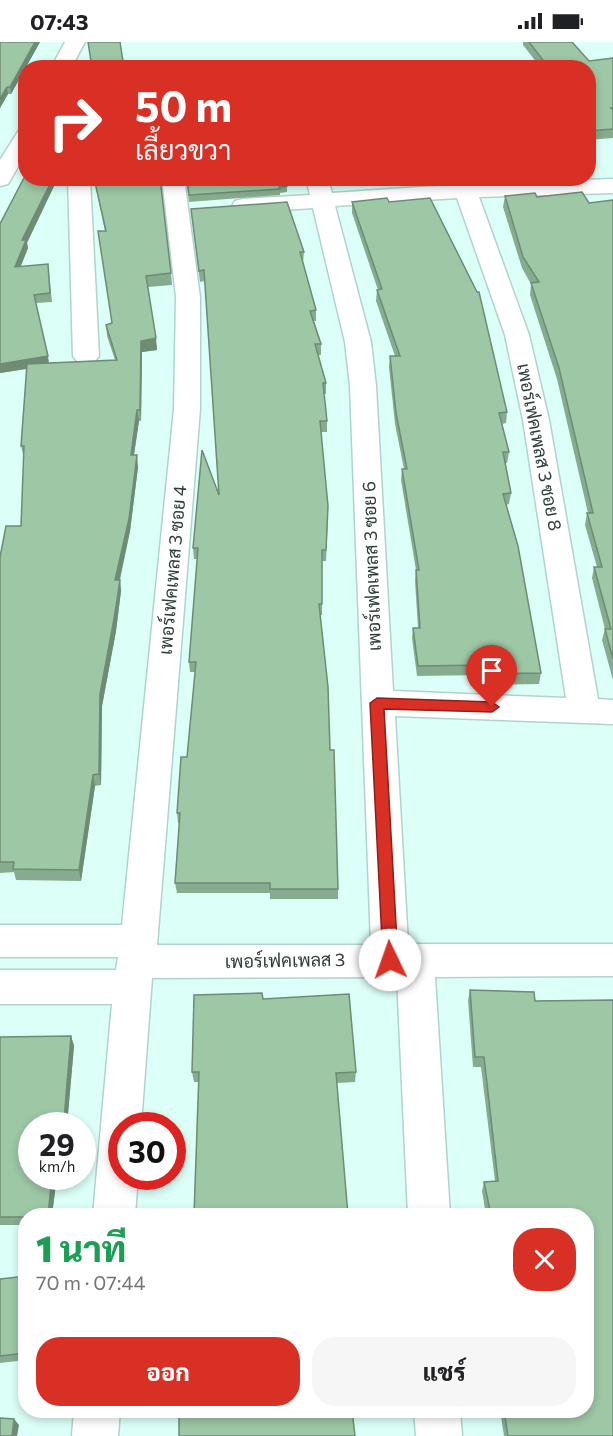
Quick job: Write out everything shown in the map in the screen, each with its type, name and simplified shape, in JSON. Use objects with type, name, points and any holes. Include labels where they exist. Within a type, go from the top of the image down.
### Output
[{"type":"street","points":[[65,60],[75,42]]},
{"type":"street","points":[[0,179],[18,148]]},
{"type":"street","points":[[79,186],[86,356]]},
{"type":"street","name":"เพอร์เฟคเพลส 3 ซอย 4","points":[[115,1208],[187,409],[188,210],[177,186]]},
{"type":"street","points":[[222,207],[320,189],[611,192]]},
{"type":"street","name":"เพอร์เฟคเพลส 3 ซอย 6","points":[[320,189],[358,342],[363,386],[377,703],[428,1208]]},
{"type":"street","name":"เพอร์เฟคเพลส 3 ซอย 8","points":[[466,191],[517,335],[598,711]]},
{"type":"street","points":[[377,703],[598,711]]},
{"type":"street","name":"เพอร์เฟคเพลส 3","points":[[0,940],[136,963]]},
{"type":"street","name":"เพอร์เฟคเพลส 3","points":[[0,987],[136,963],[613,960]]},
{"type":"street","points":[[94,1436],[96,1418]]},
{"type":"street","points":[[438,1418],[439,1436]]},
{"type":"building","points":[[0,42],[35,42],[25,60],[18,60],[18,73],[0,99]]},
{"type":"building","points":[[88,42],[120,42],[123,60],[91,60]]},
{"type":"building","points":[[529,42],[572,42],[588,60],[543,60]]},
{"type":"building","points":[[613,58],[613,108],[611,108],[613,110],[613,129],[596,130],[596,60]]},
{"type":"building","points":[[20,186],[49,186],[22,240],[26,240],[15,267],[48,264],[50,293],[34,295],[48,356],[0,364],[0,224]]},
{"type":"building","points":[[96,186],[161,186],[171,273],[146,276],[156,338],[141,341],[140,410],[137,410],[131,455],[137,455],[129,519],[115,580],[120,580],[100,694],[99,774],[93,775],[79,870],[13,869],[14,862],[0,862],[0,557],[6,526],[21,526],[24,446],[21,446],[27,364],[117,360],[106,325],[112,323],[98,231],[106,231]]},
{"type":"building","points":[[188,186],[287,186],[279,187],[280,189],[189,195]]},
{"type":"building","points":[[582,192],[589,203],[613,200],[613,659],[605,629],[611,629],[594,567],[602,567],[587,513],[593,513],[559,368],[531,283],[539,282],[523,257],[505,196],[535,193],[537,197]]},
{"type":"building","points":[[387,198],[389,202],[430,198],[479,292],[507,412],[499,413],[509,452],[503,452],[511,493],[503,494],[518,546],[541,673],[485,674],[484,665],[418,666],[413,628],[420,628],[416,570],[419,570],[402,469],[407,469],[396,413],[390,356],[400,356],[377,290],[382,289],[352,202]]},
{"type":"building","points":[[287,202],[304,252],[300,252],[316,310],[310,311],[321,344],[315,344],[326,383],[323,383],[327,421],[320,421],[328,506],[326,550],[322,550],[322,604],[319,604],[328,687],[330,750],[334,750],[338,889],[270,889],[270,883],[175,883],[181,757],[187,757],[196,662],[189,662],[198,548],[193,548],[202,450],[219,495],[204,270],[199,271],[191,209]]},
{"type":"building","points":[[470,990],[534,992],[535,1001],[613,1000],[613,1436],[508,1436],[505,1418],[594,1418],[594,1208],[490,1208],[484,1182],[498,1181],[484,1057],[475,1057]]},
{"type":"building","points":[[262,993],[263,999],[349,994],[356,1072],[336,1073],[347,1208],[194,1208],[199,1072],[192,1072],[194,995]]},
{"type":"building","points":[[71,1036],[65,1112],[18,1112],[18,1190],[51,1190],[49,1208],[18,1208],[18,1217],[0,1217],[0,1037]]},
{"type":"building","points":[[18,1277],[18,1354],[0,1356],[0,1279]]},
{"type":"building","points":[[0,1418],[14,1419],[12,1436],[0,1436]]},
{"type":"building","points":[[179,1418],[353,1418],[355,1436],[179,1436]]},
{"type":"route","points":[[390,960],[377,703],[492,707]]}]
